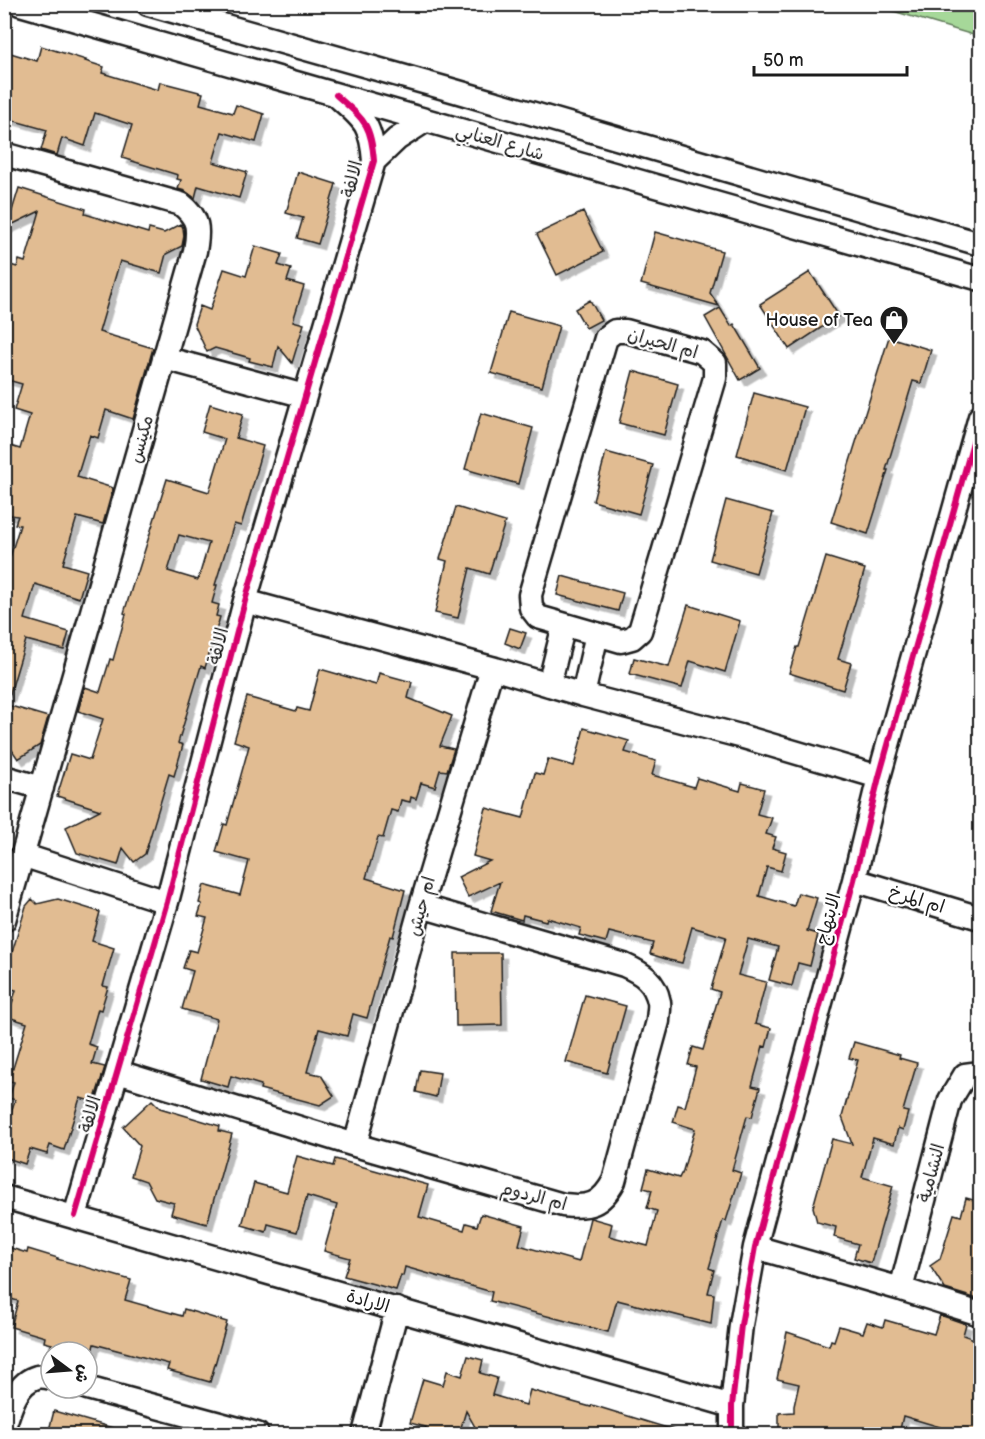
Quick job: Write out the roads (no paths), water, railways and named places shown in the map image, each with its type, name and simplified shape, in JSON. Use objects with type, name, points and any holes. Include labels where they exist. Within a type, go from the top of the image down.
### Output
[{"type":"street","name":"شارع العنابي","points":[[20,4],[978,280]]},
{"type":"street","name":"شارع العنابي","points":[[148,4],[981,244]]},
{"type":"street","name":"الالفة","points":[[75,1216],[167,902],[245,601],[374,161],[368,127],[357,113],[336,95]]},
{"type":"street","name":"الالفة","points":[[374,161],[385,149],[425,121]]},
{"type":"street","name":"مكينس","points":[[4,154],[180,204],[191,212],[197,224],[198,237],[4,920]]},
{"type":"street","name":"ام الحيران","points":[[615,331],[626,331],[702,352],[714,363],[715,378],[640,631],[632,639],[621,641],[597,634],[537,617],[531,608],[530,595],[606,338],[615,331]]},
{"type":"street","points":[[164,358],[305,396]]},
{"type":"street","name":"الابتهاج","points":[[732,1434],[732,1406],[741,1325],[755,1247],[854,880],[879,777],[981,417]]},
{"type":"street","points":[[245,601],[740,736],[879,777]]},
{"type":"street","points":[[549,685],[564,625]]},
{"type":"street","points":[[583,695],[597,634]]},
{"type":"street","name":"ام حيش","points":[[355,1146],[421,906],[492,668]]},
{"type":"street","points":[[4,777],[42,789]]},
{"type":"street","points":[[22,855],[167,902]]},
{"type":"street","name":"ام المرخ","points":[[854,880],[981,918]]},
{"type":"street","name":"ام الردوم","points":[[118,1072],[355,1146],[563,1205],[580,1207],[594,1203],[607,1194],[614,1181],[658,1021],[659,1002],[651,983],[641,972],[624,965],[421,906]]},
{"type":"street","name":"النشامية","points":[[901,1289],[950,1100],[965,1075],[981,1073]]},
{"type":"street","name":"الارادة","points":[[4,1197],[732,1406]]},
{"type":"street","points":[[755,1247],[981,1314]]},
{"type":"street","points":[[364,1434],[397,1309]]},
{"type":"street","points":[[4,1427],[17,1393],[27,1382],[39,1376]]},
{"type":"street","points":[[99,1391],[250,1434]]},
{"type":"place","name":"House of Tea","points":[[894,346]]}]
